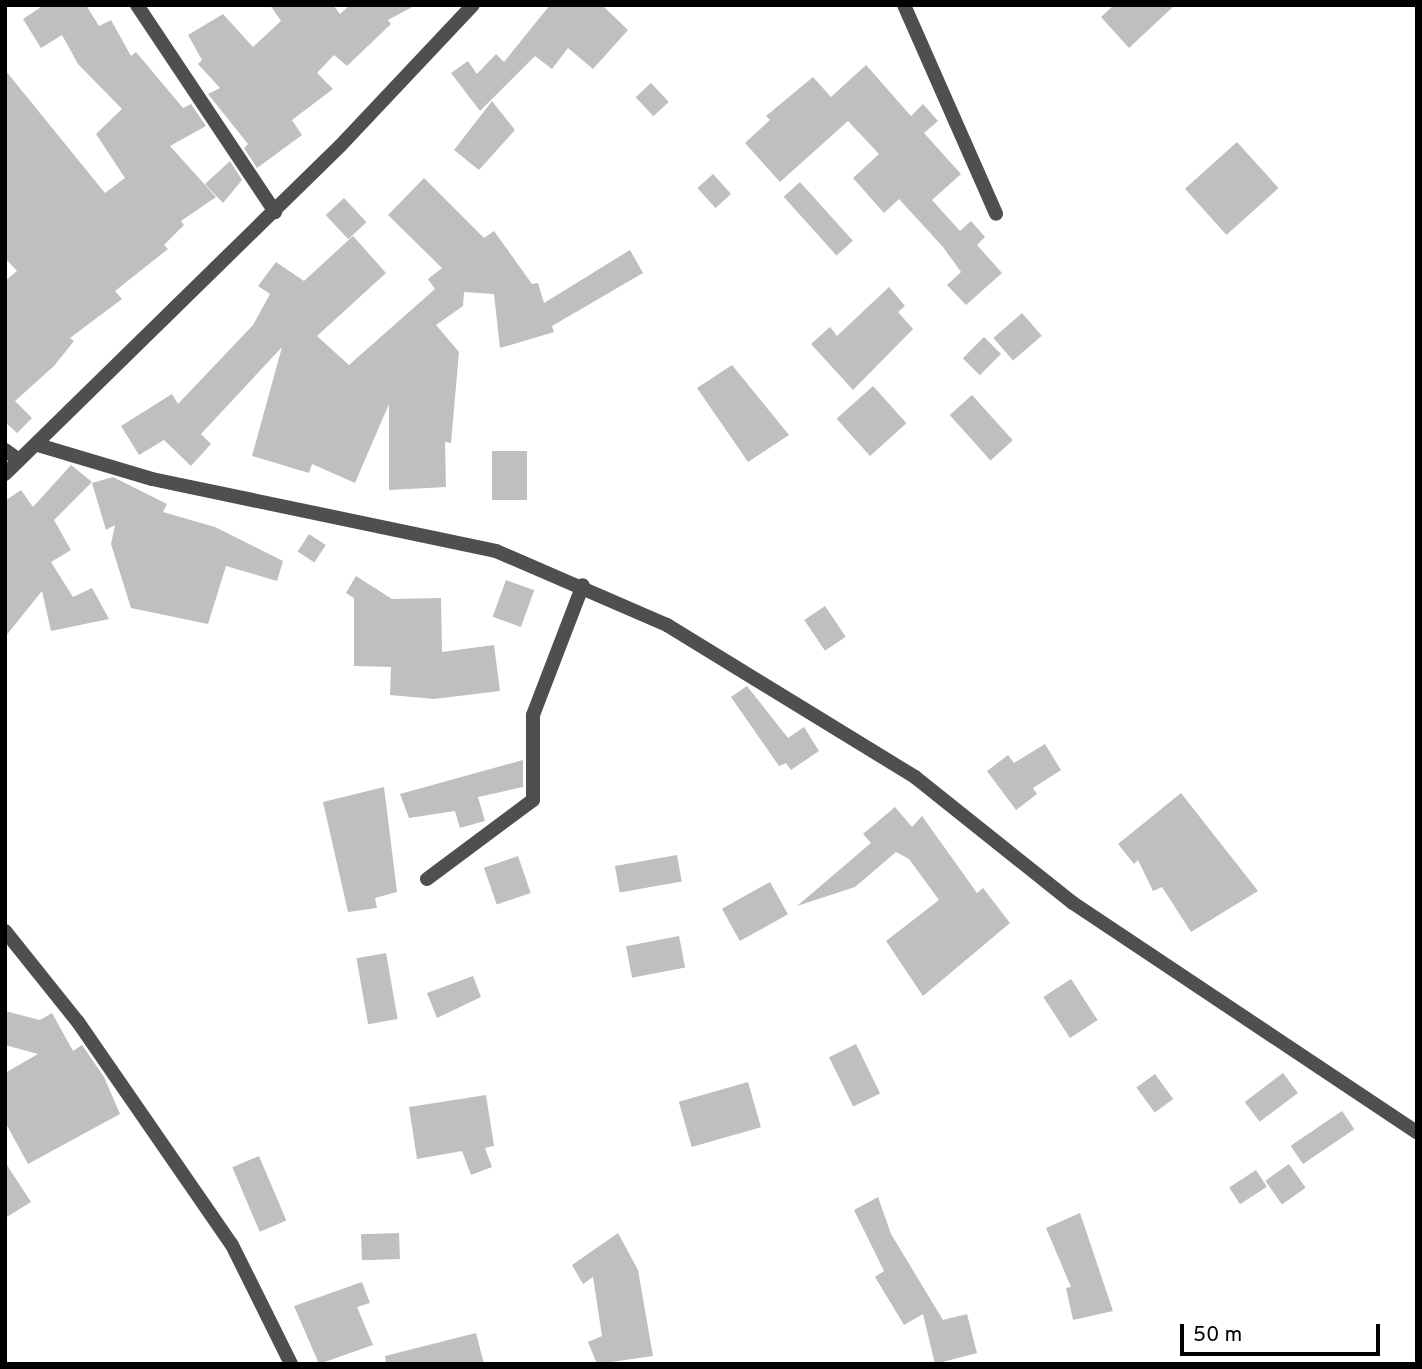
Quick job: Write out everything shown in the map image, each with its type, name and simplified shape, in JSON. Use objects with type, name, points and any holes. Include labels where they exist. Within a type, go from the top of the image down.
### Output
[{"type":"street","points":[[137,5],[275,212]]},
{"type":"street","points":[[5,474],[275,212],[473,5]]},
{"type":"street","points":[[904,5],[996,214]]},
{"type":"street","points":[[38,444],[152,479],[496,551],[583,584],[667,625],[915,778],[1073,903],[1417,1132]]},
{"type":"street","points":[[5,450],[19,460]]},
{"type":"street","points":[[427,879],[533,800],[533,715],[583,584]]},
{"type":"street","points":[[5,931],[78,1022],[232,1245],[290,1364]]},
{"type":"building","points":[[44,5],[86,5],[99,26],[111,20],[131,56],[136,52],[183,108],[191,104],[206,126],[170,146],[216,197],[181,221],[184,225],[164,245],[168,249],[115,291],[122,299],[70,338],[74,341],[54,366],[15,401],[32,418],[17,433],[5,422],[5,281],[17,271],[5,258],[5,70],[105,193],[125,178],[96,134],[122,109],[78,64],[62,35],[41,48],[23,19]]},
{"type":"building","points":[[270,5],[333,5],[340,14],[350,5],[416,5],[388,20],[391,24],[347,66],[334,55],[317,73],[333,89],[292,120],[302,135],[257,168],[244,148],[248,144],[208,94],[220,88],[198,64],[202,60],[188,35],[223,14],[253,47],[281,21]]},
{"type":"building","points":[[550,5],[602,5],[628,30],[593,69],[568,48],[552,69],[535,56],[480,111],[451,73],[468,61],[477,74],[496,54],[504,62]]},
{"type":"building","points":[[1114,5],[1175,5],[1129,48],[1101,17]]},
{"type":"building","points":[[866,65],[911,116],[923,104],[938,121],[924,133],[961,174],[932,200],[960,231],[971,221],[985,237],[977,245],[1002,273],[966,305],[947,285],[961,272],[943,247],[899,199],[884,213],[853,178],[879,154],[848,121],[780,182],[745,143],[770,120],[766,116],[813,77],[831,97]]},
{"type":"building","points":[[651,83],[669,102],[653,116],[636,97]]},
{"type":"building","points":[[492,101],[515,130],[479,170],[454,150]]},
{"type":"building","points":[[1237,142],[1278,188],[1226,235],[1185,189]]},
{"type":"building","points":[[230,161],[242,180],[223,203],[205,184]]},
{"type":"building","points":[[713,174],[731,194],[715,208],[697,188]]},
{"type":"building","points":[[424,178],[484,238],[494,231],[532,284],[538,283],[544,303],[630,250],[643,273],[552,326],[554,332],[500,348],[494,294],[464,292],[463,306],[436,325],[459,352],[451,443],[445,442],[446,487],[389,490],[389,404],[355,483],[312,464],[309,473],[252,456],[282,347],[201,434],[211,444],[191,466],[164,440],[139,455],[121,426],[172,394],[178,404],[253,325],[270,294],[258,286],[276,262],[304,281],[353,236],[386,273],[317,336],[349,365],[435,289],[428,279],[442,268],[388,215]]},
{"type":"building","points":[[800,182],[853,241],[837,255],[784,197]]},
{"type":"building","points":[[344,198],[367,222],[348,239],[326,215]]},
{"type":"building","points":[[889,287],[905,306],[898,312],[913,329],[853,390],[811,344],[830,327],[837,336]]},
{"type":"building","points":[[1022,313],[1042,336],[1013,361],[993,338]]},
{"type":"building","points":[[984,337],[1001,354],[980,375],[963,358]]},
{"type":"building","points":[[732,365],[789,435],[748,462],[697,388]]},
{"type":"building","points":[[873,386],[906,423],[870,456],[837,419]]},
{"type":"building","points":[[972,395],[1013,440],[991,460],[950,415]]},
{"type":"building","points":[[492,451],[527,451],[527,500],[492,500]]},
{"type":"building","points":[[71,465],[92,482],[54,520],[71,550],[51,562],[73,597],[92,588],[109,619],[51,631],[42,591],[5,637],[5,501],[21,490],[33,507]]},
{"type":"building","points":[[113,477],[167,504],[163,512],[215,527],[283,561],[277,581],[226,566],[208,624],[131,608],[111,544],[115,525],[106,530],[92,483]]},
{"type":"building","points":[[309,534],[326,545],[314,563],[298,552]]},
{"type":"building","points":[[356,576],[392,599],[441,598],[442,652],[494,645],[500,691],[434,699],[390,695],[391,667],[354,666],[354,598],[346,593]]},
{"type":"building","points":[[506,580],[534,590],[521,627],[493,617]]},
{"type":"building","points":[[825,606],[846,637],[825,651],[804,620]]},
{"type":"building","points":[[747,686],[788,738],[804,727],[819,751],[791,770],[786,763],[779,766],[731,697]]},
{"type":"building","points":[[1045,744],[1061,770],[1033,788],[1037,794],[1016,810],[987,771],[1008,755],[1014,763]]},
{"type":"building","points":[[523,760],[523,787],[478,797],[485,821],[460,828],[455,811],[409,818],[400,794]]},
{"type":"building","points":[[384,787],[397,892],[375,898],[377,908],[348,912],[323,802]]},
{"type":"building","points":[[1181,793],[1258,891],[1191,932],[1162,887],[1153,891],[1138,860],[1134,864],[1118,844]]},
{"type":"building","points":[[895,807],[912,827],[922,816],[977,893],[983,888],[1010,923],[923,996],[886,941],[939,900],[909,859],[896,852],[855,887],[797,906],[871,843],[863,834]]},
{"type":"building","points":[[677,855],[682,882],[620,893],[615,866]]},
{"type":"building","points":[[518,856],[531,893],[497,905],[484,868]]},
{"type":"building","points":[[770,882],[788,914],[740,941],[722,909]]},
{"type":"building","points":[[679,936],[685,967],[632,978],[626,946]]},
{"type":"building","points":[[386,953],[398,1019],[368,1024],[356,958]]},
{"type":"building","points":[[473,976],[481,997],[437,1018],[427,993]]},
{"type":"building","points":[[1071,979],[1098,1020],[1070,1038],[1043,997]]},
{"type":"building","points":[[5,1011],[40,1020],[52,1013],[73,1051],[82,1045],[104,1077],[120,1114],[28,1164],[5,1122],[5,1073],[38,1054],[5,1045]]},
{"type":"building","points":[[856,1044],[880,1093],[853,1107],[829,1057]]},
{"type":"building","points":[[1283,1073],[1298,1093],[1260,1122],[1245,1102]]},
{"type":"building","points":[[1155,1074],[1173,1099],[1155,1113],[1136,1088]]},
{"type":"building","points":[[748,1082],[761,1127],[692,1147],[679,1102]]},
{"type":"building","points":[[486,1095],[494,1146],[485,1148],[492,1167],[471,1175],[462,1151],[417,1159],[409,1107]]},
{"type":"building","points":[[1342,1111],[1354,1129],[1303,1164],[1291,1146]]},
{"type":"building","points":[[259,1156],[286,1220],[260,1232],[232,1167]]},
{"type":"building","points":[[5,1162],[31,1202],[5,1218]]},
{"type":"building","points":[[1289,1164],[1306,1188],[1282,1204],[1265,1181]]},
{"type":"building","points":[[1256,1170],[1267,1187],[1240,1204],[1229,1187]]},
{"type":"building","points":[[878,1197],[891,1234],[943,1320],[967,1314],[977,1353],[935,1364],[923,1314],[904,1325],[875,1277],[884,1271],[854,1210]]},
{"type":"building","points":[[1080,1213],[1113,1311],[1073,1320],[1066,1288],[1071,1287],[1046,1228]]},
{"type":"building","points":[[399,1233],[400,1259],[362,1260],[361,1234]]},
{"type":"building","points":[[618,1233],[638,1270],[653,1356],[597,1364],[588,1342],[602,1336],[593,1277],[583,1284],[572,1265]]},
{"type":"building","points":[[362,1282],[370,1303],[357,1307],[373,1345],[319,1364],[294,1306]]},
{"type":"building","points":[[476,1333],[484,1364],[386,1364],[385,1356]]}]
